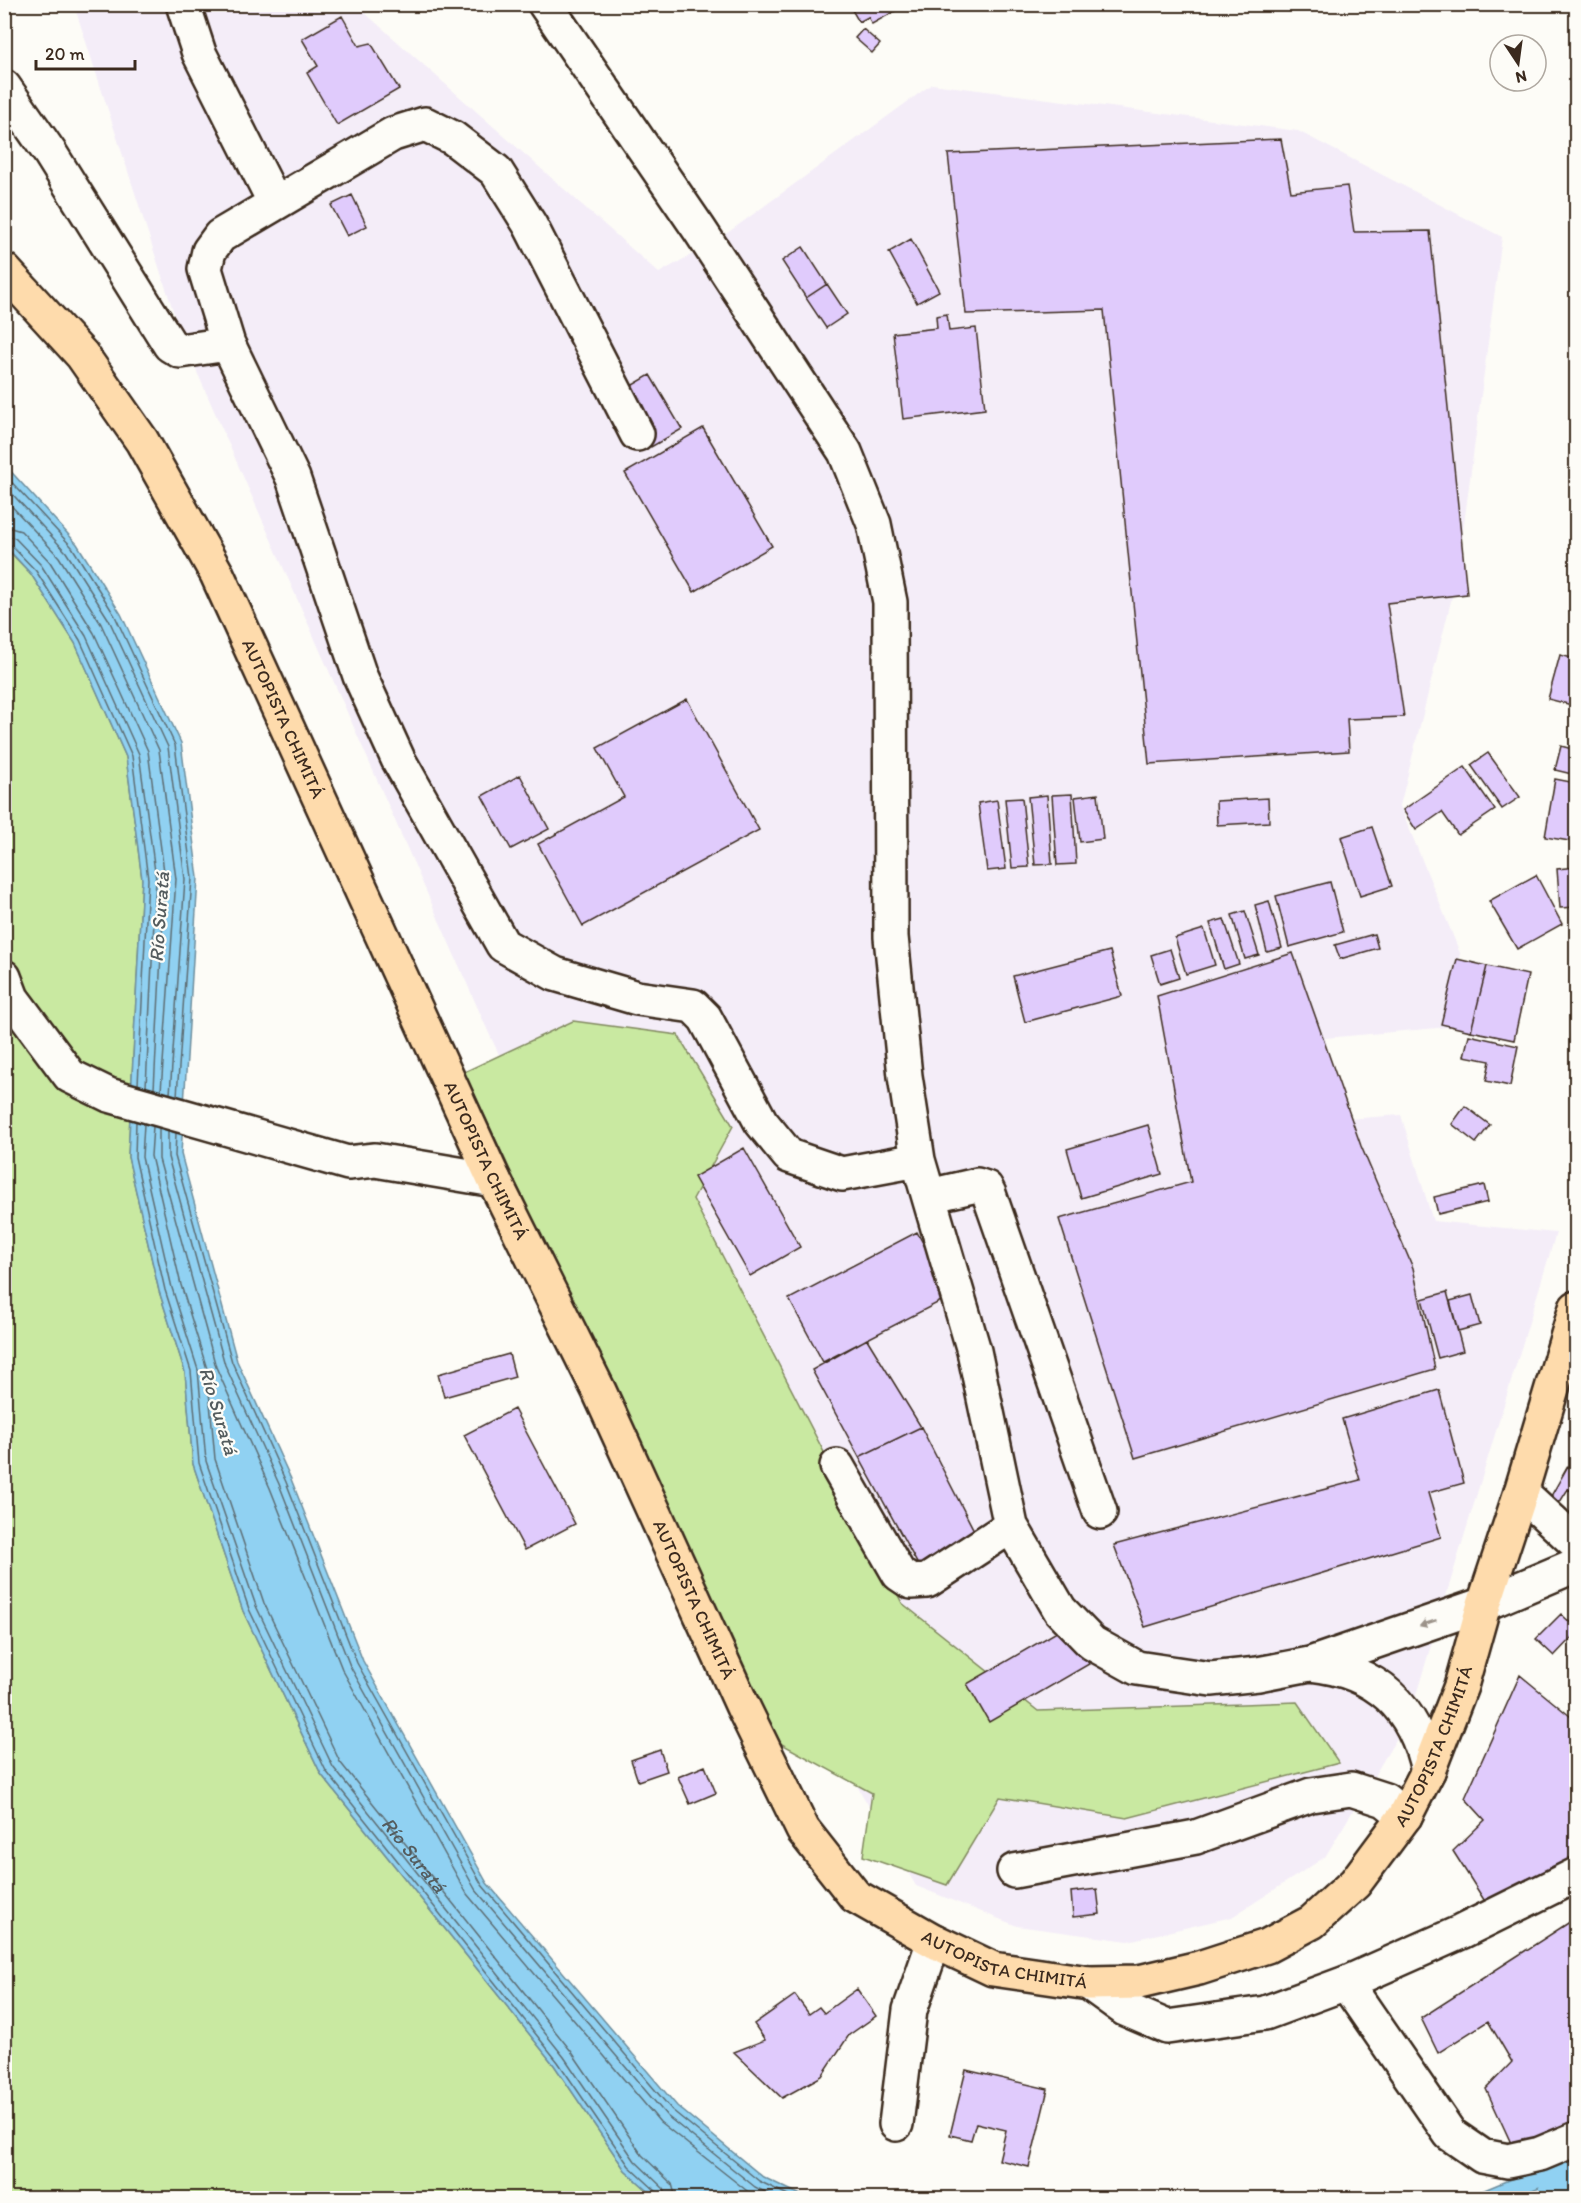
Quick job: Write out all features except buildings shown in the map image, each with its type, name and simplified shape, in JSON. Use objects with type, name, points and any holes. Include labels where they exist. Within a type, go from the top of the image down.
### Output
[{"type":"highway","name":"AUTOPISTA CHIMITÁ","points":[[4,270],[82,355],[136,431],[218,574],[494,1180],[599,1391],[743,1707],[803,1830],[855,1896],[934,1941],[993,1969],[1089,1983],[1139,1982],[1199,1968],[1267,1946],[1312,1922],[1355,1883],[1405,1816],[1428,1771],[1461,1686],[1576,1308]]},
{"type":"street","points":[[183,4],[199,53],[275,203]]},
{"type":"street","points":[[545,4],[699,229],[846,452],[874,524],[890,602],[891,936],[905,1076],[918,1160],[974,1351],[1011,1526],[1060,1610],[1092,1643],[1137,1668],[1211,1678],[1258,1674],[1310,1664],[1484,1605],[1576,1565]]},
{"type":"street","points":[[4,87],[50,153],[170,345],[180,351],[228,344]]},
{"type":"street","points":[[637,434],[524,216],[496,171],[453,138],[425,124],[393,134],[275,203],[220,236],[209,251],[205,269],[228,344],[292,478],[369,697],[398,759],[503,945],[555,974],[637,998],[693,1006],[705,1018],[761,1122],[789,1156],[842,1174],[918,1160]]},
{"type":"street","points":[[4,977],[12,998],[70,1076],[109,1095],[348,1163],[375,1160],[494,1180]]},
{"type":"street","points":[[929,1196],[977,1185],[986,1188],[1100,1512]]},
{"type":"street","points":[[837,1466],[899,1574],[911,1582],[927,1581],[1011,1526]]},
{"type":"street","points":[[1521,1492],[1576,1542]]},
{"type":"street","points":[[1310,1664],[1332,1666],[1355,1673],[1375,1684],[1393,1699],[1417,1732],[1428,1771]]},
{"type":"street","points":[[1014,1871],[1196,1837],[1311,1795],[1351,1789],[1385,1800],[1405,1816]]},
{"type":"street","points":[[1089,1983],[1125,2008],[1167,2027],[1264,2013],[1346,1983],[1461,1932],[1576,1875]]},
{"type":"street","points":[[896,2124],[910,2010],[934,1941]]},
{"type":"street","points":[[1346,1983],[1450,2134],[1482,2156],[1508,2161],[1540,2154],[1576,2139]]},
{"type":"shaded area","points":[[74,5],[356,5],[659,273],[719,239],[932,84],[1298,131],[1502,237],[1457,577],[1400,806],[1460,953],[1449,1027],[1325,1038],[1348,1119],[1401,1115],[1433,1221],[1556,1233],[1409,1718],[1325,1857],[1232,1917],[1128,1941],[1017,1926],[916,1886],[788,1669],[487,1029],[182,338]]},
{"type":"green space","points":[[4,546],[31,574],[75,643],[126,757],[142,879],[128,1157],[159,1291],[185,1372],[193,1464],[243,1611],[321,1774],[554,2065],[625,2170],[656,2198],[5,2198]]},
{"type":"green space","points":[[573,1021],[678,1035],[733,1126],[693,1199],[902,1603],[1038,1711],[1297,1702],[1339,1763],[1127,1818],[1000,1797],[947,1885],[863,1856],[872,1793],[778,1742],[464,1072]]},
{"type":"water","points":[[5,465],[77,544],[121,614],[181,743],[198,878],[181,1154],[237,1361],[291,1479],[363,1661],[487,1883],[677,2106],[763,2177],[807,2198],[656,2198],[625,2170],[554,2065],[321,1774],[243,1611],[193,1464],[185,1372],[159,1291],[128,1157],[142,879],[126,757],[75,643],[31,574],[5,546]]},
{"type":"water","points":[[1576,2152],[1576,2172],[1513,2198],[1465,2198]]},
{"type":"waterway","name":"Río Suratá","points":[[1566,2198],[1576,2194]]}]
